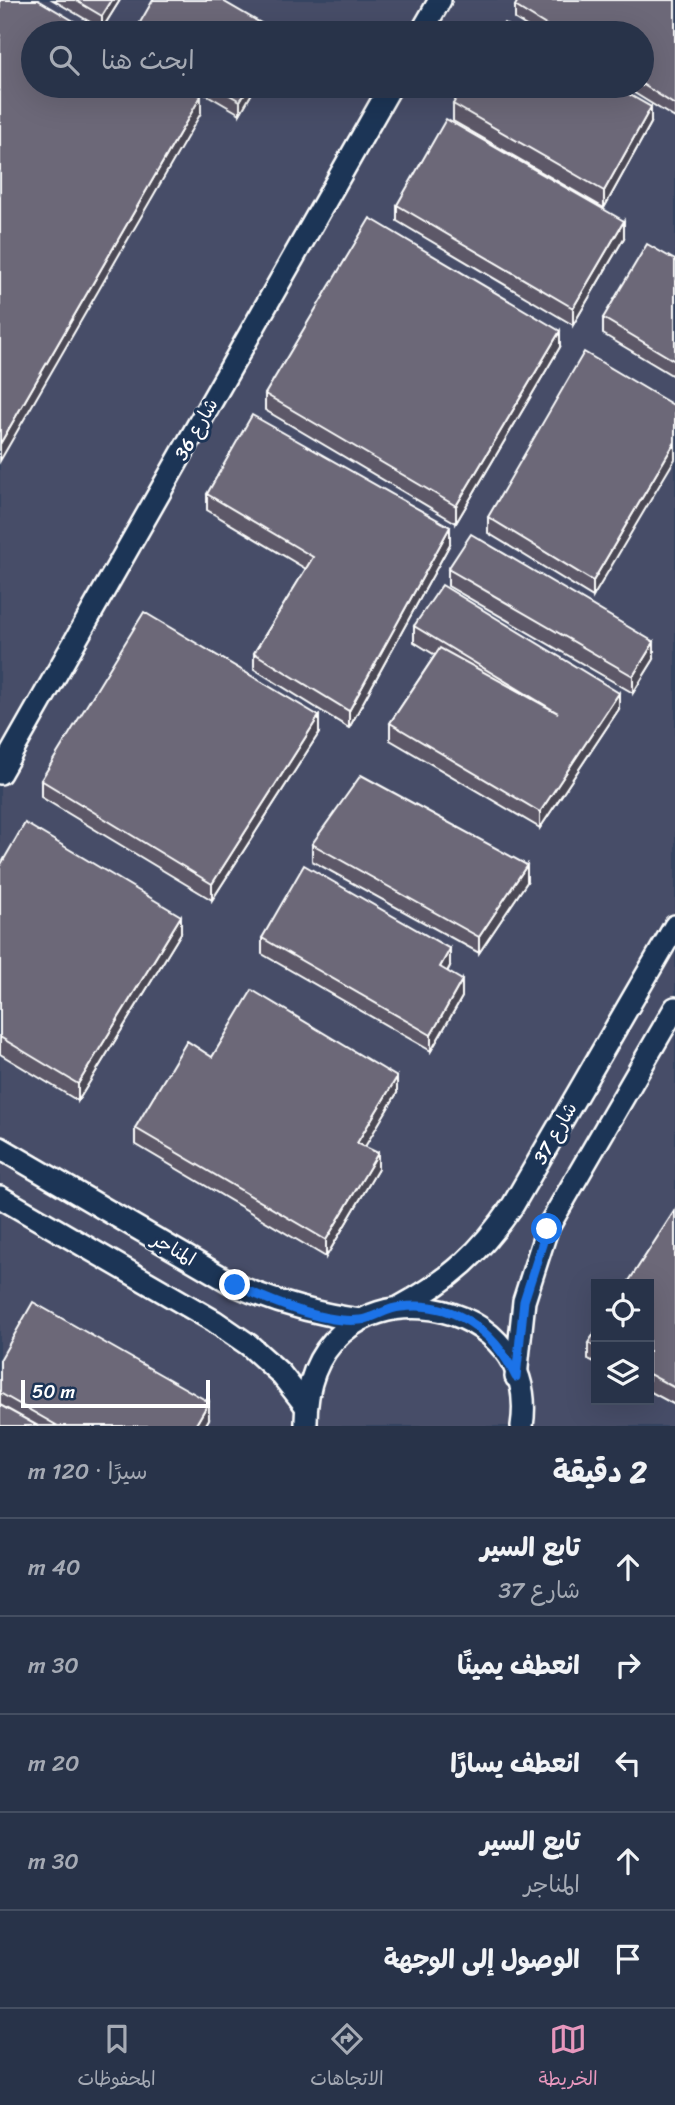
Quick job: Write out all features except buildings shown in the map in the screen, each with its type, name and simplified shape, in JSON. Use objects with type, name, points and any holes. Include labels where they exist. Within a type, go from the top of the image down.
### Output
[{"type":"street","points":[[428,21],[440,0]]},
{"type":"street","name":"شارع 36","points":[[0,772],[384,98]]},
{"type":"street","name":"شارع 37","points":[[400,1307],[434,1288],[465,1265],[491,1237],[513,1205],[675,926]]},
{"type":"street","points":[[522,1426],[519,1387],[524,1301],[547,1229],[675,1008]]},
{"type":"street","name":"المناجر","points":[[0,1148],[235,1285],[275,1303],[317,1315],[360,1320]]},
{"type":"street","points":[[0,1197],[214,1321],[249,1345],[280,1373],[306,1416]]},
{"type":"street","points":[[306,1416],[313,1375],[329,1348],[360,1320],[400,1307],[442,1309],[471,1322],[495,1341],[538,1426]]},
{"type":"shaded area","points":[[0,0],[675,0],[675,1426],[0,1426]]},
{"type":"route","points":[[235,1285],[275,1303],[317,1315],[360,1320],[400,1307],[442,1309],[462,1316],[480,1327],[508,1358],[516,1377],[524,1301],[533,1265],[547,1229]]}]
